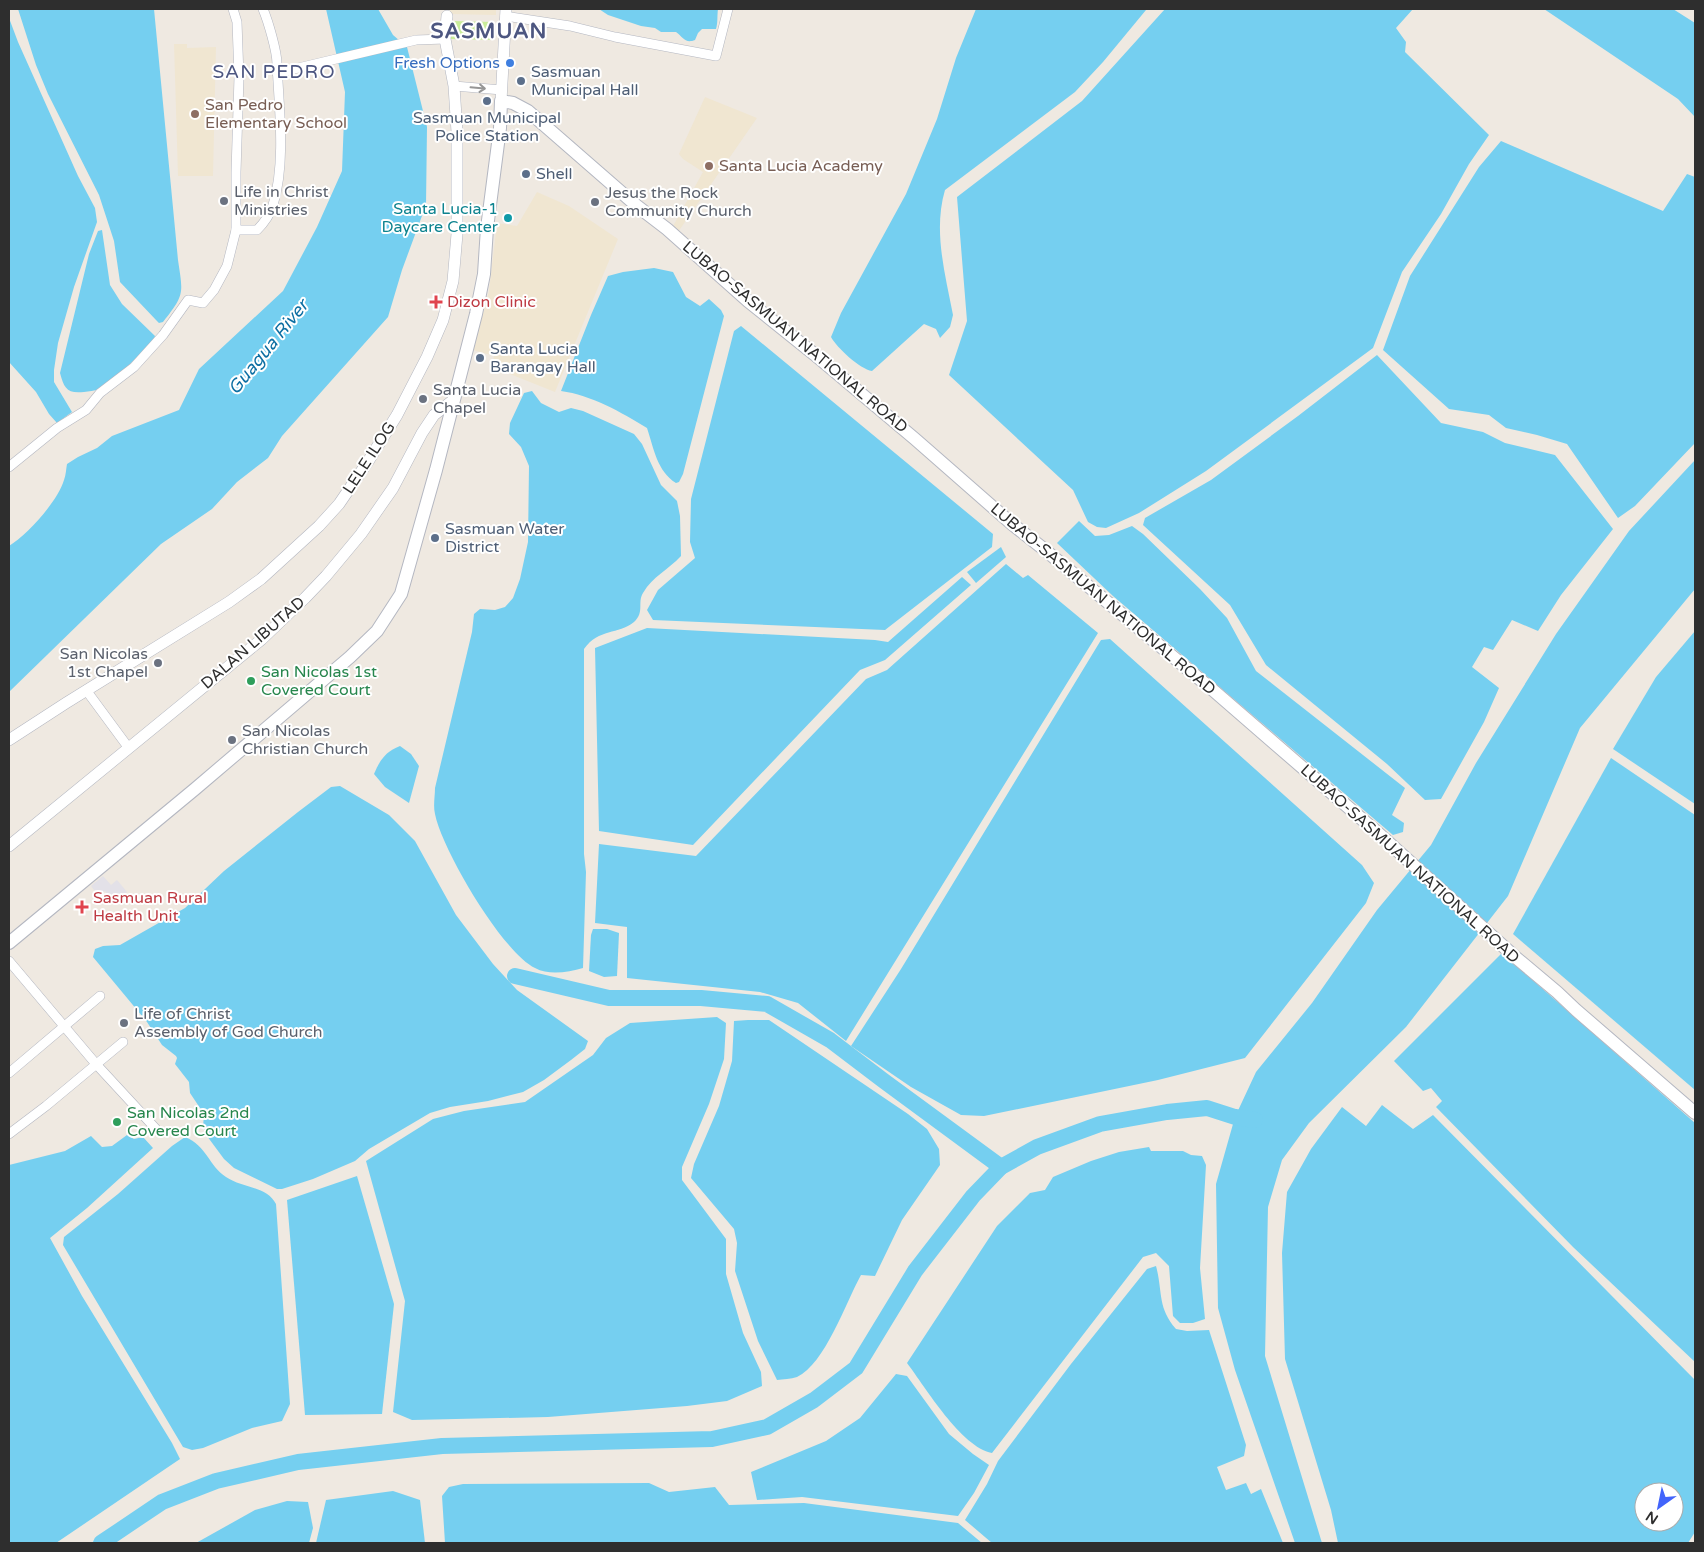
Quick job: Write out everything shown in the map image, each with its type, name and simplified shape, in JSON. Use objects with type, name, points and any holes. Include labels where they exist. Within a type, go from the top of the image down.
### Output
[{"type":"main road","points":[[9,943],[302,698],[377,631],[401,594],[436,470],[452,401],[476,314],[484,274],[487,228],[500,128],[502,96]]},
{"type":"main road","name":"LUBAO-SASMUAN NATIONAL ROAD","points":[[502,96],[549,128],[748,301],[893,420],[1012,524],[1199,679],[1378,833],[1514,956],[1695,1113]]},
{"type":"street","points":[[9,467],[57,428],[86,410],[100,393],[134,367],[163,335],[188,300],[203,303],[214,290],[227,266],[236,230],[239,76],[237,22],[234,9]]},
{"type":"street","points":[[236,230],[257,230],[265,222],[273,205],[278,169],[280,120],[277,63],[263,9]]},
{"type":"street","points":[[454,86],[502,96],[506,13],[615,37],[716,56],[728,9]]},
{"type":"street","name":"LELE ILOG","points":[[9,740],[245,592],[267,574],[320,526],[339,504],[397,416],[440,327],[453,281],[457,234],[458,180],[454,86],[445,40],[447,16]]},
{"type":"street","points":[[277,73],[416,40],[445,40]]},
{"type":"street","name":"DALAN LIBUTAD","points":[[9,846],[262,639],[305,598],[361,534],[393,488],[422,433],[434,415],[452,401]]},
{"type":"street","points":[[86,690],[128,747]]},
{"type":"street","points":[[9,962],[96,1064],[156,1129]]},
{"type":"street","points":[[9,1073],[100,996]]},
{"type":"street","points":[[9,1134],[123,1042]]},
{"type":"shaded area","points":[[450,9],[496,9],[496,15],[450,14]]},
{"type":"shaded area","name":"San Pedro Elementary School","points":[[174,44],[187,44],[187,48],[216,47],[213,176],[178,176]]},
{"type":"shaded area","name":"Santa Lucia Academy","points":[[705,97],[757,118],[678,232],[672,228],[703,172],[683,159],[679,154]]},
{"type":"shaded area","points":[[537,192],[569,206],[618,239],[555,392],[492,367],[494,356],[473,350],[489,291],[497,223],[517,226]]},
{"type":"shaded area","points":[[103,876],[111,885],[117,880],[127,892],[114,903],[105,891],[98,895],[91,886]]},
{"type":"green space","points":[[451,21],[494,22],[494,40],[450,39]]},
{"type":"water","points":[[18,9],[154,9],[181,280],[179,299],[163,322],[159,323],[120,282],[114,241],[99,195],[48,94],[36,65]]},
{"type":"water","name":"Guagua River","points":[[326,9],[378,9],[393,35],[407,47],[427,127],[426,205],[402,270],[388,317],[282,436],[268,458],[237,482],[212,509],[161,544],[9,692],[9,546],[33,526],[49,507],[61,488],[67,464],[97,448],[112,436],[179,410],[199,369],[283,291],[317,227],[342,171],[345,92]]},
{"type":"water","points":[[599,9],[718,9],[716,29],[702,29],[695,40],[689,41],[676,32],[661,32],[655,28],[641,26],[608,15]]},
{"type":"water","points":[[976,9],[1146,10],[1103,62],[1075,92],[945,190],[940,221],[940,236],[941,252],[953,315],[950,327],[940,338],[936,329],[924,324],[872,371],[849,357],[831,337],[841,313],[906,194],[937,119],[956,58]]},
{"type":"water","points":[[1165,9],[1413,9],[1396,28],[1406,42],[1405,52],[1489,135],[1469,164],[1441,214],[1402,272],[1373,348],[1206,471],[1139,513],[1106,528],[1097,527],[1088,522],[1073,490],[949,375],[967,321],[957,197],[1082,101]]},
{"type":"water","points":[[1544,9],[1673,9],[1695,23],[1695,117],[1678,99]]},
{"type":"water","points":[[9,18],[78,176],[95,208],[97,222],[74,287],[58,343],[54,382],[72,412],[57,423],[49,414],[36,392],[9,362]]},
{"type":"water","points":[[1501,141],[1663,211],[1687,174],[1695,177],[1695,443],[1635,506],[1618,518],[1567,444],[1506,428],[1489,415],[1449,409],[1383,350],[1410,276],[1479,167]]},
{"type":"water","points":[[102,230],[110,285],[122,304],[155,336],[153,342],[105,385],[93,391],[74,392],[67,389],[60,373],[89,254],[98,231]]},
{"type":"water","points":[[654,268],[673,272],[686,297],[700,306],[709,299],[721,310],[724,316],[683,474],[679,482],[676,483],[660,466],[647,428],[595,400],[561,391],[608,276]]},
{"type":"water","points":[[741,326],[993,534],[992,547],[885,630],[653,620],[647,610],[658,590],[695,558],[690,542],[691,499],[734,331]]},
{"type":"water","points":[[1377,355],[1441,423],[1483,432],[1505,443],[1555,455],[1613,529],[1561,595],[1538,631],[1512,620],[1493,650],[1484,647],[1472,667],[1499,688],[1484,722],[1441,799],[1425,800],[1387,764],[1266,665],[1230,605],[1143,525],[1145,518],[1211,480]]},
{"type":"water","points":[[532,391],[541,403],[559,412],[571,408],[583,411],[634,434],[642,444],[661,485],[677,501],[680,516],[681,556],[647,587],[641,597],[640,611],[637,618],[622,629],[596,638],[584,649],[584,854],[586,872],[583,968],[559,972],[547,972],[535,968],[522,959],[507,943],[461,875],[440,830],[434,808],[435,788],[472,632],[474,614],[480,609],[495,610],[505,607],[513,598],[520,579],[528,542],[529,466],[521,447],[509,434],[510,423],[524,393]]},
{"type":"water","points":[[1695,460],[1695,589],[1580,728],[1508,896],[1406,1027],[1309,1123],[1282,1160],[1268,1207],[1265,1356],[1322,1543],[1295,1543],[1235,1370],[1218,1308],[1216,1184],[1235,1117],[1256,1072],[1312,1003],[1377,910],[1431,845],[1476,763],[1556,634],[1629,531]]},
{"type":"water","points":[[1079,521],[1095,536],[1109,535],[1132,526],[1143,534],[1227,618],[1256,671],[1405,788],[1392,815],[1404,823],[1403,832],[1393,835],[1113,596],[1057,543]]},
{"type":"water","points":[[1001,547],[1006,557],[976,583],[967,572]]},
{"type":"water","points":[[1006,564],[1023,578],[1028,575],[1098,633],[846,1041],[798,1003],[760,992],[627,978],[627,927],[595,923],[599,844],[696,856],[866,679],[887,670]]},
{"type":"water","points":[[962,577],[971,585],[885,660],[860,670],[693,845],[599,831],[595,648],[647,628],[888,642]]},
{"type":"water","points":[[1695,631],[1695,804],[1613,749],[1656,677]]},
{"type":"water","points":[[1110,639],[1362,865],[1374,883],[1366,903],[1245,1058],[1158,1080],[984,1116],[961,1115],[911,1087],[851,1046],[901,969],[1101,640]]},
{"type":"water","points":[[400,746],[411,754],[419,766],[409,803],[385,787],[374,774],[384,757],[390,751]]},
{"type":"water","points":[[1611,758],[1695,815],[1695,1090],[1513,934]]},
{"type":"water","points":[[340,786],[389,815],[415,841],[456,915],[493,964],[517,990],[588,1041],[585,1049],[571,1060],[544,1080],[523,1092],[430,1113],[369,1149],[355,1161],[313,1179],[277,1189],[234,1168],[224,1159],[207,1136],[203,1127],[204,1114],[190,1093],[189,1082],[175,1064],[176,1056],[162,1045],[147,1022],[93,957],[95,949],[103,946],[120,945],[185,908],[224,871],[298,812],[331,787]]},
{"type":"water","points":[[593,929],[607,929],[619,933],[617,976],[604,977],[589,971]]},
{"type":"water","points":[[1502,953],[1695,1123],[1695,1362],[1573,1247],[1436,1107],[1442,1101],[1431,1088],[1423,1091],[1394,1061]]},
{"type":"water","points":[[717,1017],[726,1023],[724,1059],[709,1104],[682,1167],[682,1180],[726,1239],[726,1274],[743,1333],[761,1372],[762,1386],[727,1401],[548,1417],[412,1420],[393,1412],[405,1301],[366,1161],[433,1119],[464,1111],[525,1102],[593,1055],[606,1038],[630,1023]]},
{"type":"water","points":[[769,1020],[908,1114],[927,1129],[939,1149],[940,1165],[902,1220],[875,1276],[861,1275],[826,1346],[807,1370],[797,1377],[790,1379],[777,1380],[758,1341],[735,1271],[737,1243],[734,1229],[691,1178],[694,1164],[719,1106],[732,1061],[734,1021]]},
{"type":"water","points":[[1382,1105],[1413,1129],[1433,1115],[1695,1380],[1695,1532],[1688,1543],[1338,1543],[1331,1510],[1285,1359],[1282,1253],[1287,1192],[1311,1149],[1342,1107],[1366,1126]]},
{"type":"water","points":[[127,1135],[134,1139],[143,1137],[153,1148],[87,1208],[50,1238],[82,1296],[180,1459],[56,1543],[9,1543],[9,1165],[65,1151],[91,1136],[102,1147],[112,1146]]},
{"type":"water","points":[[185,1137],[198,1146],[226,1177],[232,1181],[260,1190],[272,1198],[276,1204],[290,1404],[282,1421],[252,1428],[203,1448],[192,1450],[183,1447],[63,1245],[64,1237]]},
{"type":"water","points":[[1149,1147],[1151,1151],[1183,1151],[1191,1155],[1202,1156],[1206,1165],[1200,1268],[1205,1319],[1193,1323],[1180,1323],[1173,1316],[1169,1266],[1156,1253],[1143,1257],[992,1453],[980,1448],[968,1440],[956,1428],[907,1363],[997,1226],[1030,1193],[1045,1190],[1053,1177],[1091,1161],[1119,1152]]},
{"type":"water","points":[[357,1176],[394,1304],[382,1414],[305,1415],[287,1200]]},
{"type":"water","points":[[1156,1266],[1163,1306],[1176,1329],[1187,1331],[1209,1330],[1246,1445],[1244,1456],[1217,1467],[1226,1490],[1246,1483],[1251,1494],[1261,1489],[1283,1543],[992,1543],[965,1520],[987,1484],[998,1461],[1071,1364],[1147,1269]]},
{"type":"water","points":[[896,1374],[907,1376],[949,1434],[989,1465],[974,1493],[958,1516],[802,1497],[757,1500],[751,1472],[826,1441],[860,1418]]},
{"type":"water","points":[[649,1483],[669,1492],[715,1487],[729,1505],[804,1503],[958,1523],[982,1543],[445,1543],[442,1496],[449,1487],[463,1484]]},
{"type":"water","points":[[393,1491],[420,1500],[425,1543],[316,1543],[326,1500]]},
{"type":"water","points":[[287,1501],[308,1502],[313,1528],[309,1543],[196,1543],[255,1510]]},
{"type":"waterway","points":[[515,976],[609,998],[701,998],[767,1004],[830,1040],[1001,1167]]},
{"type":"waterway","points":[[101,1543],[162,1502],[216,1481],[298,1462],[442,1446],[712,1439],[767,1427],[814,1400],[856,1368],[915,1271],[973,1196],[1001,1167],[1037,1147],[1100,1124],[1167,1112],[1207,1108],[1235,1117],[1255,1120]]},
{"type":"place","name":"Fresh Options","points":[[510,63]]},
{"type":"place","name":"Sasmuan Municipal Hall","points":[[521,81]]},
{"type":"place","name":"Sasmuan Municipal Police Station","points":[[487,101]]},
{"type":"place","name":"San Pedro Elementary School","points":[[195,114]]},
{"type":"place","name":"Santa Lucia Academy","points":[[709,166]]},
{"type":"place","name":"Shell","points":[[526,174]]},
{"type":"place","name":"Life in Christ Ministries","points":[[224,201]]},
{"type":"place","name":"Jesus the Rock Community Church","points":[[595,202]]},
{"type":"place","name":"Santa Lucia-1 Daycare Center","points":[[508,218]]},
{"type":"place","name":"Dizon Clinic","points":[[436,302]]},
{"type":"place","name":"Santa Lucia Barangay Hall","points":[[480,358]]},
{"type":"place","name":"Santa Lucia Chapel","points":[[423,399]]},
{"type":"place","name":"Sasmuan Water District","points":[[435,538]]},
{"type":"place","name":"San Nicolas 1st Chapel","points":[[158,663]]},
{"type":"place","name":"San Nicolas 1st Covered Court","points":[[251,681]]},
{"type":"place","name":"San Nicolas Christian Church","points":[[232,740]]},
{"type":"place","name":"Sasmuan Rural Health Unit","points":[[82,907]]},
{"type":"place","name":"Life of Christ Assembly of God Church","points":[[124,1023]]},
{"type":"place","name":"San Nicolas 2nd Covered Court","points":[[117,1122]]},
{"type":"district","name":"SASMUAN","points":[[489,31]]},
{"type":"district","name":"SAN PEDRO","points":[[274,72]]}]
